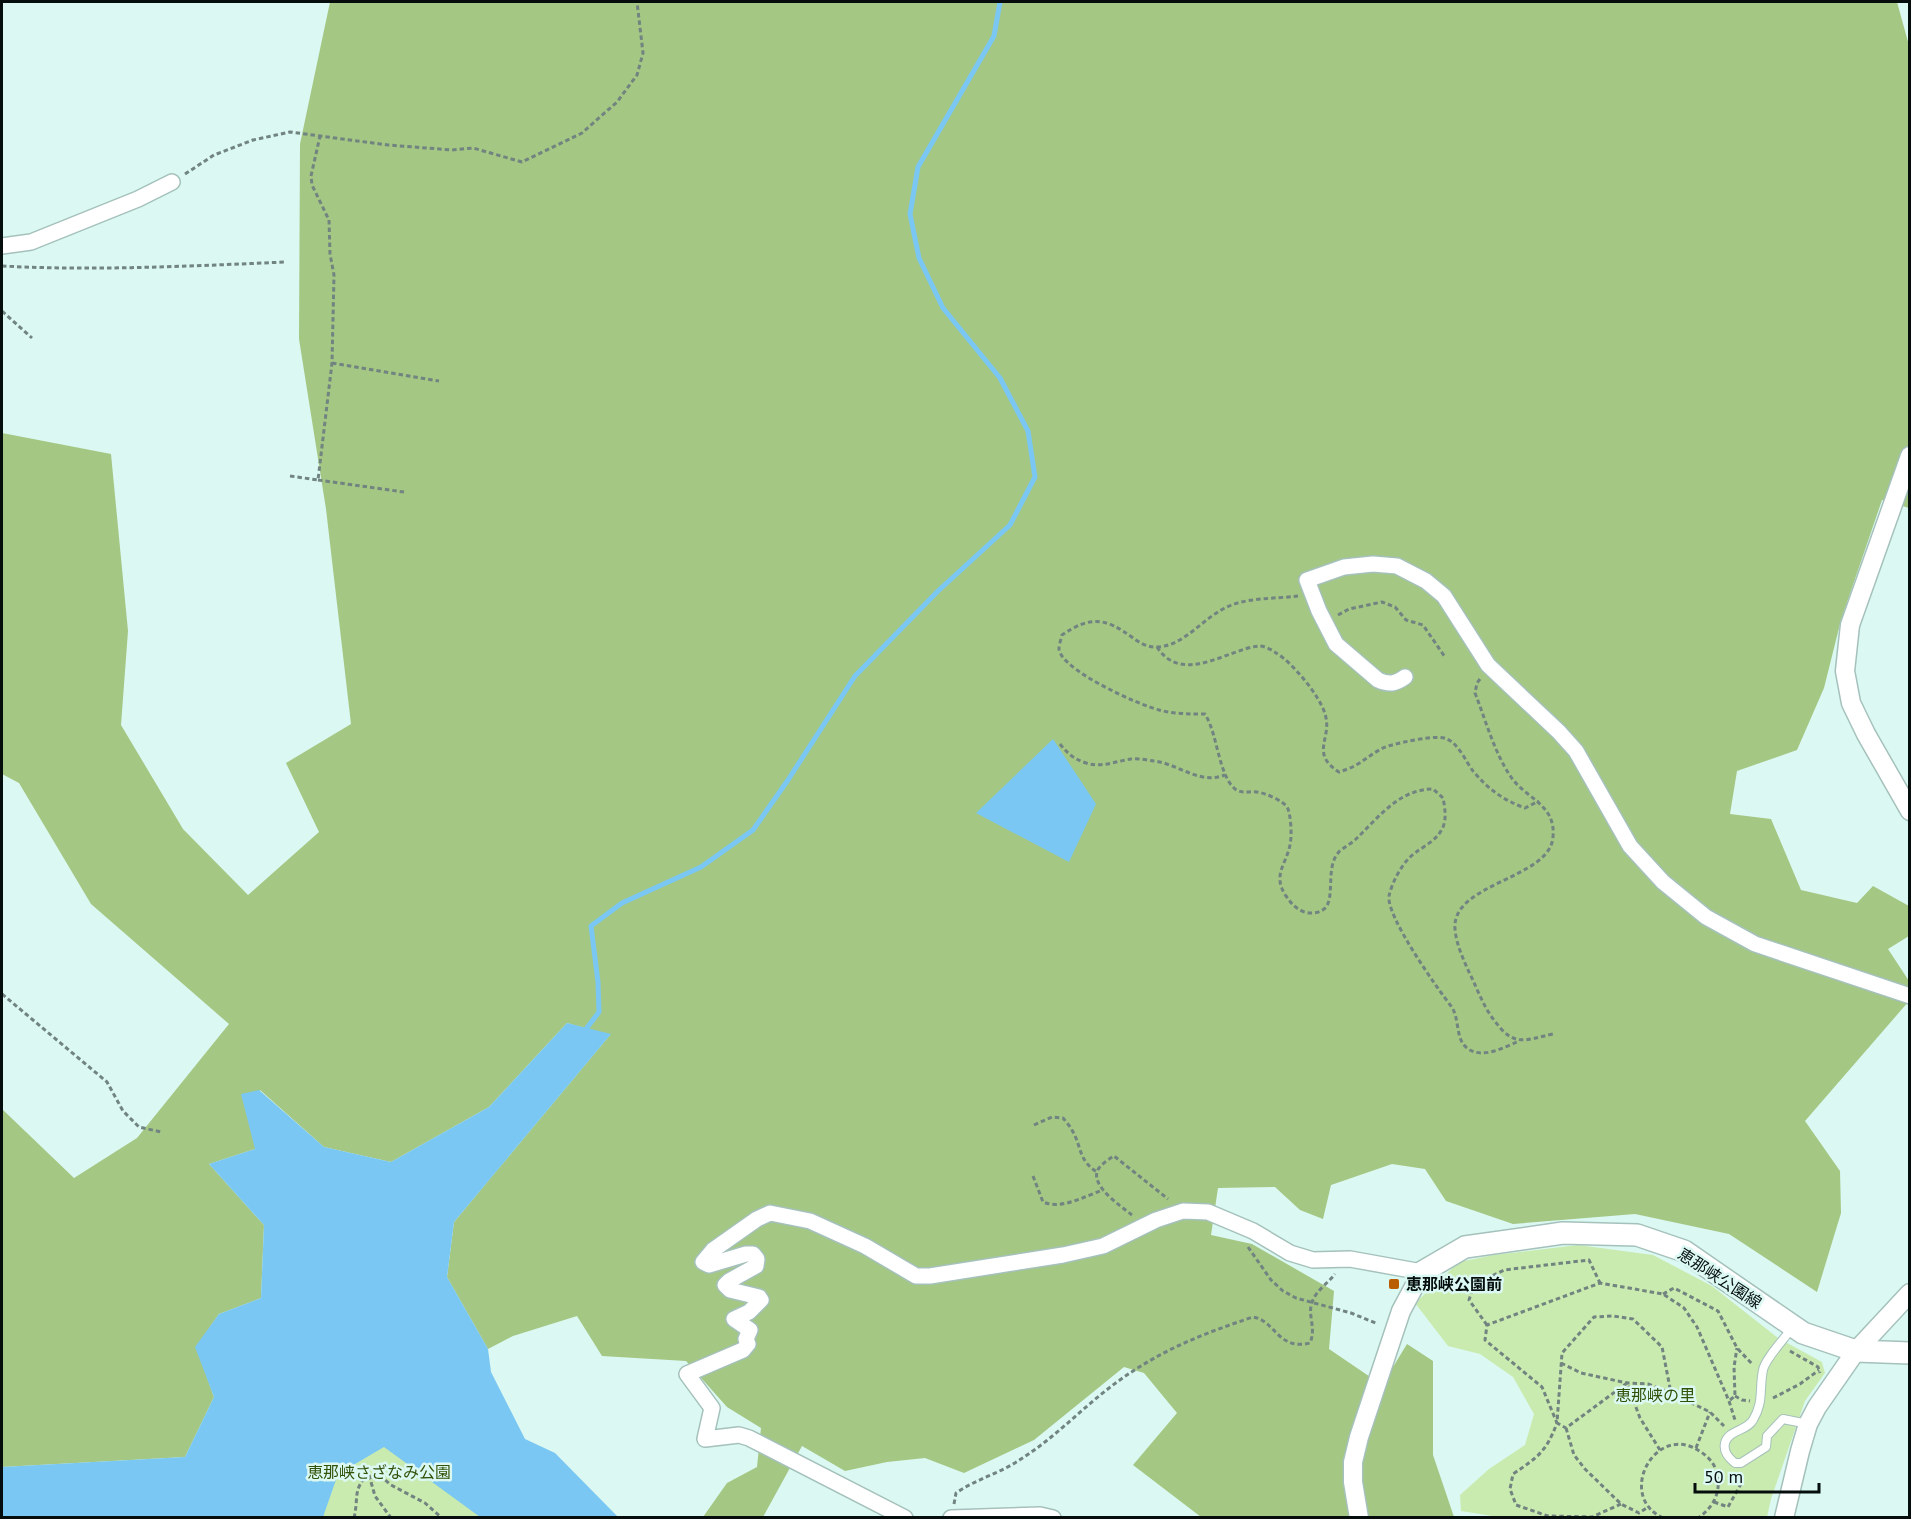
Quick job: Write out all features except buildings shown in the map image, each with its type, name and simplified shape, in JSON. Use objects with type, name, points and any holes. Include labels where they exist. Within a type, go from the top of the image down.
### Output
[{"type":"main road","name":"恵那峡公園線","points":[[1422,1272],[1465,1247],[1563,1233],[1637,1235],[1684,1251],[1803,1333],[1857,1351],[1910,1353]]},
{"type":"street","points":[[2,246],[31,242],[138,200],[172,182]]},
{"type":"street","points":[[1910,456],[1850,625],[1845,671],[1851,703],[1910,811]]},
{"type":"street","points":[[1405,677],[1397,683],[1386,684],[1378,680],[1336,644],[1307,580],[1344,567],[1373,564],[1397,566],[1426,581],[1444,596],[1488,665],[1576,751],[1630,846],[1663,882],[1706,917],[1755,944],[1910,996]]},
{"type":"street","points":[[905,1518],[749,1437],[739,1435],[705,1439],[712,1408],[687,1374],[743,1350],[748,1344],[746,1339],[750,1330],[734,1319],[749,1312],[760,1304],[761,1300],[759,1297],[730,1290],[725,1286],[729,1281],[756,1266],[758,1258],[753,1254],[709,1265],[703,1262],[713,1250],[757,1219],[770,1213],[810,1221],[865,1246],[916,1276],[930,1276],[1063,1255],[1103,1246],[1146,1225],[1183,1211],[1208,1212],[1253,1231],[1290,1253],[1313,1260],[1343,1259],[1422,1272],[1401,1311],[1359,1437],[1353,1462],[1353,1482],[1359,1518]]},
{"type":"street","points":[[1784,1518],[1808,1424],[1817,1407],[1857,1351],[1910,1293]]},
{"type":"street","points":[[952,1517],[1040,1515],[1053,1518]]},
{"type":"lane","points":[[1793,1326],[1763,1368],[1761,1403],[1752,1423],[1735,1432],[1726,1441],[1725,1450],[1728,1458],[1735,1463],[1741,1463],[1766,1447],[1767,1436],[1783,1419],[1808,1424]]},
{"type":"path","points":[[172,182],[214,155],[253,140],[290,132],[388,145],[452,150],[473,148],[522,162],[582,133],[617,102],[637,75],[643,52],[637,2]]},
{"type":"path","points":[[318,480],[332,363],[334,274],[330,254],[329,220],[312,185],[311,176],[320,136]]},
{"type":"path","points":[[2,266],[57,269],[139,268],[286,262]]},
{"type":"path","points":[[2,311],[32,338]]},
{"type":"path","points":[[332,363],[439,381]]},
{"type":"path","points":[[290,476],[404,492]]},
{"type":"path","points":[[1313,594],[1240,601],[1223,609],[1178,642],[1157,647],[1142,645],[1107,621],[1093,621],[1077,625],[1062,635],[1059,649],[1064,660],[1081,674],[1150,707],[1175,714],[1205,714],[1211,724],[1225,775],[1236,790],[1258,792],[1285,804],[1289,810],[1290,845],[1282,864],[1281,888],[1293,907],[1306,913],[1316,913],[1325,908],[1331,896],[1329,880],[1338,853],[1353,842],[1392,803],[1424,789],[1433,789],[1443,798],[1445,813],[1442,829],[1430,844],[1413,854],[1401,869],[1390,893],[1389,902],[1395,918],[1433,983],[1455,1011],[1461,1039],[1467,1048],[1478,1053],[1494,1052],[1519,1041],[1553,1034]]},
{"type":"path","points":[[1325,622],[1349,609],[1382,602],[1395,607],[1406,620],[1423,625],[1445,657]]},
{"type":"path","points":[[1157,647],[1164,657],[1181,663],[1197,665],[1262,646],[1278,653],[1301,677],[1320,702],[1326,714],[1327,725],[1324,753],[1328,765],[1339,772],[1356,765],[1377,750],[1437,737],[1448,739],[1456,745],[1472,770],[1491,790],[1506,801],[1525,808],[1539,801]]},
{"type":"path","points":[[1494,670],[1483,676],[1477,683],[1475,693],[1500,761],[1513,780],[1543,804],[1550,817],[1553,839],[1545,855],[1532,866],[1476,895],[1458,915],[1454,927],[1466,966],[1487,1010],[1507,1036],[1519,1041]]},
{"type":"path","points":[[1060,744],[1069,755],[1088,764],[1110,764],[1133,759],[1152,760],[1201,778],[1215,779],[1225,775]]},
{"type":"path","points":[[2,994],[106,1082],[123,1111],[139,1127],[161,1132]]},
{"type":"path","points":[[1034,1125],[1052,1117],[1063,1118],[1073,1131],[1082,1157],[1089,1167],[1097,1172]]},
{"type":"path","points":[[1146,1225],[1103,1190],[1096,1176],[1098,1169],[1114,1156],[1183,1211]]},
{"type":"path","points":[[1032,1176],[1043,1202],[1052,1206],[1103,1190]]},
{"type":"path","points":[[1236,1224],[1237,1231],[1271,1280],[1283,1291],[1296,1298],[1351,1313],[1394,1330]]},
{"type":"path","points":[[952,1517],[956,1493],[1019,1461],[1119,1380],[1178,1344],[1253,1317],[1262,1319],[1280,1338],[1299,1346],[1310,1343],[1314,1335],[1311,1302],[1334,1276],[1343,1259]]},
{"type":"path","points":[[1600,1283],[1589,1260],[1504,1270],[1474,1285],[1469,1300],[1487,1325],[1485,1340],[1542,1387],[1557,1423],[1566,1428],[1574,1455],[1621,1504],[1639,1513],[1649,1507]]},
{"type":"path","points":[[1487,1325],[1600,1283],[1663,1294],[1684,1308],[1697,1327],[1729,1401],[1735,1432]]},
{"type":"path","points":[[1663,1294],[1674,1288],[1718,1311],[1737,1347],[1752,1365],[1763,1368]]},
{"type":"path","points":[[1621,1504],[1592,1517],[1548,1516],[1516,1505],[1509,1490],[1513,1474],[1539,1456],[1550,1440],[1557,1423],[1562,1353],[1594,1317],[1613,1316],[1634,1319],[1662,1347],[1671,1393]]},
{"type":"path","points":[[1779,1345],[1818,1367],[1820,1373],[1813,1382]]},
{"type":"path","points":[[1735,1396],[1734,1367],[1737,1347]]},
{"type":"path","points":[[1561,1363],[1581,1373],[1627,1383],[1648,1384],[1671,1393],[1710,1412],[1735,1432]]},
{"type":"path","points":[[1735,1396],[1742,1400],[1761,1403],[1800,1384],[1819,1370]]},
{"type":"path","points":[[1566,1428],[1627,1383]]},
{"type":"path","points":[[1627,1383],[1640,1418],[1660,1450]]},
{"type":"path","points":[[1729,1401],[1735,1396]]},
{"type":"path","points":[[1696,1448],[1710,1412]]},
{"type":"path","points":[[1663,1518],[1649,1507],[1643,1495],[1641,1482],[1643,1469],[1650,1458],[1660,1450],[1678,1445],[1696,1448],[1707,1455],[1716,1472],[1718,1490],[1714,1502],[1698,1518]]},
{"type":"path","points":[[1714,1502],[1728,1507],[1742,1482],[1741,1463]]},
{"type":"path","points":[[354,1518],[356,1492],[369,1473]]},
{"type":"path","points":[[369,1473],[375,1496],[391,1518]]},
{"type":"path","points":[[369,1473],[378,1474],[391,1485],[425,1503],[442,1518]]},
{"type":"green space","points":[[330,2],[1897,2],[1910,49],[1909,508],[1882,500],[1841,620],[1824,688],[1797,750],[1737,771],[1730,814],[1771,819],[1801,890],[1857,903],[1873,886],[1909,906],[1909,936],[1888,949],[1909,981],[1909,1001],[1805,1121],[1840,1171],[1841,1213],[1817,1292],[1729,1234],[1635,1214],[1513,1224],[1446,1201],[1425,1169],[1392,1164],[1331,1185],[1323,1219],[1300,1210],[1275,1187],[1218,1188],[1211,1235],[1252,1244],[1334,1291],[1329,1349],[1382,1385],[1407,1344],[1433,1361],[1433,1455],[1454,1517],[1201,1517],[1133,1465],[1177,1413],[1144,1373],[1124,1367],[1034,1440],[964,1473],[925,1458],[887,1462],[845,1471],[802,1446],[763,1517],[703,1517],[727,1483],[757,1467],[761,1428],[727,1407],[686,1361],[602,1356],[577,1316],[513,1336],[488,1349],[447,1277],[454,1222],[610,1035],[567,1023],[489,1107],[391,1162],[324,1147],[260,1090],[255,1149],[209,1164],[264,1225],[261,1298],[219,1314],[196,1347],[214,1397],[185,1457],[2,1467],[2,1109],[74,1178],[137,1138],[229,1024],[91,904],[19,783],[2,774],[2,433],[111,454],[128,631],[121,725],[183,829],[248,895],[319,832],[286,763],[351,724],[326,509],[299,339],[300,144]]},
{"type":"green space","name":"恵那峡の里","points":[[1578,1245],[1653,1255],[1712,1286],[1778,1338],[1822,1362],[1825,1373],[1805,1401],[1771,1499],[1767,1517],[1505,1518],[1461,1511],[1460,1495],[1489,1469],[1525,1445],[1534,1414],[1513,1377],[1480,1354],[1448,1346],[1415,1303],[1459,1262],[1494,1255]]},
{"type":"green space","name":"恵那峡さざなみ公園","points":[[386,1416],[507,1518],[283,1518]]},
{"type":"water","points":[[1053,739],[1096,804],[1069,862],[976,813]]},
{"type":"water","points":[[567,1023],[611,1034],[454,1222],[447,1277],[488,1349],[491,1372],[525,1439],[555,1453],[618,1517],[480,1517],[384,1447],[338,1474],[323,1517],[2,1517],[2,1467],[185,1457],[214,1397],[195,1347],[219,1314],[261,1298],[264,1225],[209,1164],[255,1149],[241,1094],[259,1090],[324,1147],[391,1162],[489,1107]]},
{"type":"waterway","points":[[583,1033],[599,1012],[591,926],[622,903],[701,867],[753,830],[855,676],[938,591],[1010,525],[1035,477],[1028,431],[1000,378],[943,308],[919,258],[910,214],[918,167],[994,36],[1000,2]]},
{"type":"place","name":"恵那峡公園前","points":[[1394,1284]]}]
